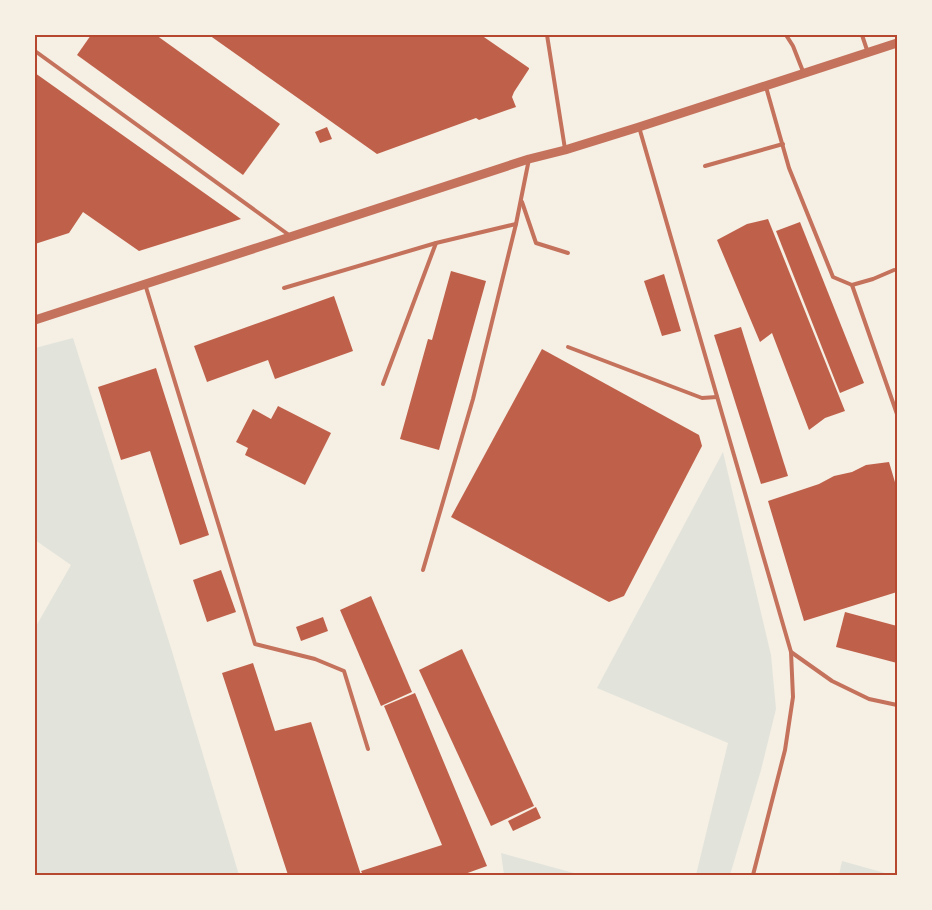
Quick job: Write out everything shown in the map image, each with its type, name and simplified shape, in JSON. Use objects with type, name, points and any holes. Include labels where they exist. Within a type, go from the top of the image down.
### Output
[{"type":"street","points":[[35,320],[529,159],[565,150],[766,87],[897,43]]},
{"type":"lane","points":[[547,35],[565,150]]},
{"type":"lane","points":[[786,35],[793,46],[804,74]]},
{"type":"lane","points":[[862,35],[868,53]]},
{"type":"lane","points":[[35,51],[291,237]]},
{"type":"lane","points":[[766,87],[789,168],[833,277],[852,285],[874,279],[894,270]]},
{"type":"lane","points":[[639,127],[791,652],[793,697],[785,750],[752,875]]},
{"type":"lane","points":[[705,166],[783,144]]},
{"type":"lane","points":[[423,570],[473,399],[516,224],[529,159]]},
{"type":"lane","points":[[521,200],[536,243],[568,253]]},
{"type":"lane","points":[[284,288],[436,244],[516,224]]},
{"type":"lane","points":[[382,384],[436,244]]},
{"type":"lane","points":[[145,284],[256,644],[315,659],[344,671],[368,749]]},
{"type":"lane","points":[[852,285],[897,414]]},
{"type":"lane","points":[[568,346],[702,398],[717,397]]},
{"type":"lane","points":[[791,652],[832,681],[869,700],[897,705]]},
{"type":"shaded area","points":[[73,338],[171,648],[239,875],[35,875],[35,628],[71,565],[35,540],[35,348]]},
{"type":"shaded area","points":[[723,452],[771,655],[776,709],[761,770],[730,875],[696,875],[728,743],[597,688]]},
{"type":"shaded area","points":[[501,853],[581,875],[504,875]]},
{"type":"shaded area","points":[[842,861],[892,875],[839,875]]},
{"type":"building","points":[[91,35],[156,35],[280,124],[243,175],[77,55]]},
{"type":"building","points":[[209,35],[481,35],[529,69],[512,97],[516,107],[479,120],[476,118],[377,154]]},
{"type":"building","points":[[35,73],[241,219],[139,251],[83,212],[69,233],[35,244]]},
{"type":"building","points":[[327,127],[332,139],[320,143],[315,132]]},
{"type":"building","points":[[768,219],[845,411],[825,418],[809,430],[772,333],[760,342],[717,240],[747,224]]},
{"type":"building","points":[[800,222],[864,383],[840,393],[776,231]]},
{"type":"building","points":[[451,271],[486,281],[439,450],[400,439],[428,339],[432,340]]},
{"type":"building","points":[[664,274],[681,331],[662,336],[644,281]]},
{"type":"building","points":[[334,296],[353,351],[275,379],[268,360],[207,382],[194,346]]},
{"type":"building","points":[[741,327],[788,476],[761,484],[714,335]]},
{"type":"building","points":[[542,349],[699,435],[702,446],[624,596],[609,602],[451,517]]},
{"type":"building","points":[[156,368],[209,535],[180,545],[150,451],[121,460],[98,387]]},
{"type":"building","points":[[278,406],[331,433],[305,485],[245,455],[248,448],[236,442],[253,409],[271,419]]},
{"type":"building","points":[[889,462],[897,489],[897,592],[804,621],[768,501],[819,484],[834,476],[852,472],[866,465]]},
{"type":"building","points":[[221,570],[236,612],[207,622],[193,580]]},
{"type":"building","points":[[371,596],[412,692],[381,706],[340,610]]},
{"type":"building","points":[[845,612],[897,626],[897,663],[836,647]]},
{"type":"building","points":[[323,617],[328,631],[301,641],[296,627]]},
{"type":"building","points":[[462,649],[534,806],[491,826],[419,670]]},
{"type":"building","points":[[253,663],[275,731],[311,722],[361,875],[288,875],[222,673]]},
{"type":"building","points":[[415,693],[487,866],[462,875],[363,875],[361,871],[442,845],[384,706]]},
{"type":"building","points":[[536,807],[541,818],[513,831],[508,821]]}]
